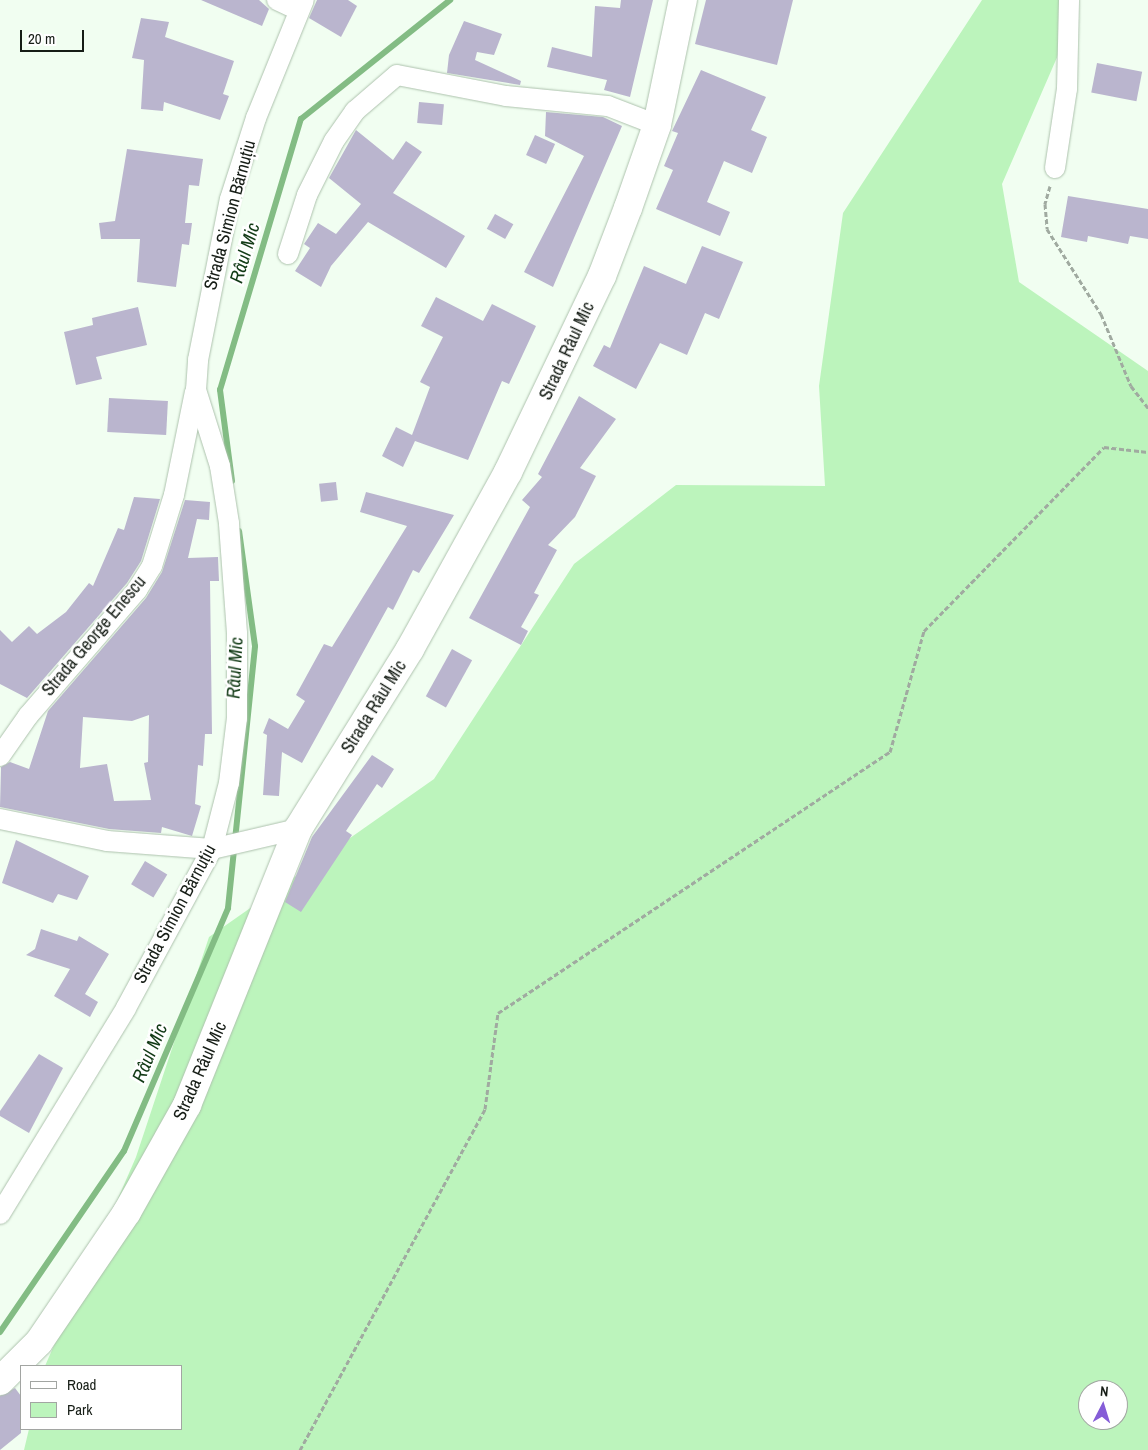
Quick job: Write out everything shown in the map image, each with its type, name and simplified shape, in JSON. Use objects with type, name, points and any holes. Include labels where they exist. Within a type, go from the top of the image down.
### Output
[{"type":"street","points":[[277,0],[301,5]]},
{"type":"street","name":"Strada Râul Mic","points":[[0,1381],[39,1342],[127,1212],[187,1105],[298,829],[410,649],[508,472],[602,276],[657,125],[683,0]]},
{"type":"street","points":[[1055,168],[1066,89],[1069,0]]},
{"type":"street","name":"Strada Simion Bărnuțiu","points":[[0,1214],[126,1008],[220,847],[237,718],[237,633],[220,466],[196,390],[211,280],[230,199],[301,5]]},
{"type":"street","points":[[288,254],[307,195],[334,141],[355,111],[397,75],[506,96],[608,106],[657,125]]},
{"type":"street","name":"Strada George Enescu","points":[[0,756],[28,716],[137,590],[152,566],[174,495],[196,390]]},
{"type":"street","points":[[0,819],[107,842],[220,847],[298,829]]},
{"type":"path","points":[[1055,168],[1045,204],[1047,229],[1101,314],[1132,386],[1148,408]]},
{"type":"path","points":[[300,1450],[485,1109],[498,1013],[890,752],[924,631],[1104,447],[1148,452]]},
{"type":"green space","points":[[982,0],[1070,0],[1075,16],[1002,184],[1019,282],[1148,371],[1148,1450],[24,1450],[29,1430],[182,1430],[182,1365],[45,1365],[136,1157],[209,937],[434,779],[574,564],[676,485],[825,486],[819,386],[843,213]]},
{"type":"building","points":[[201,0],[259,0],[269,9],[262,26]]},
{"type":"building","points":[[317,0],[348,0],[357,6],[341,37],[309,18]]},
{"type":"building","points":[[621,0],[653,0],[630,97],[604,90],[607,80],[547,67],[552,47],[592,57],[595,6],[620,8]]},
{"type":"building","points":[[706,0],[793,0],[777,65],[695,44]]},
{"type":"building","points":[[141,18],[169,22],[165,37],[234,61],[223,94],[229,96],[220,120],[164,102],[163,111],[141,109],[144,60],[132,58]]},
{"type":"building","points":[[464,21],[502,34],[494,55],[477,52],[475,60],[521,81],[520,85],[447,73],[449,55]]},
{"type":"building","points":[[1097,63],[1142,72],[1136,101],[1091,92]]},
{"type":"building","points":[[701,70],[766,97],[751,130],[767,137],[752,173],[724,161],[707,202],[730,212],[720,236],[656,209],[673,170],[664,166],[678,133],[672,131]]},
{"type":"building","points":[[419,102],[444,104],[442,125],[417,123]]},
{"type":"building","points":[[546,112],[603,117],[622,126],[553,287],[524,272],[584,156],[545,136]]},
{"type":"building","points":[[356,130],[393,160],[406,141],[422,152],[393,193],[465,236],[446,268],[368,222],[331,266],[321,287],[295,271],[310,248],[304,244],[318,223],[336,234],[361,204],[329,178]]},
{"type":"building","points":[[535,135],[555,144],[546,164],[526,155]]},
{"type":"building","points":[[127,149],[203,159],[199,186],[189,185],[185,223],[192,223],[189,245],[182,244],[176,287],[137,282],[140,239],[101,239],[99,223],[115,221]]},
{"type":"building","points":[[1068,196],[1148,209],[1148,239],[1130,236],[1128,244],[1088,236],[1087,242],[1061,237]]},
{"type":"building","points":[[495,214],[513,224],[505,239],[487,229]]},
{"type":"building","points":[[702,246],[743,262],[719,319],[705,313],[687,355],[660,343],[636,389],[593,366],[604,345],[610,348],[644,266],[686,284]]},
{"type":"building","points":[[436,297],[483,321],[492,304],[536,326],[509,384],[502,381],[468,460],[415,441],[403,467],[382,456],[396,427],[412,435],[430,387],[420,382],[443,337],[421,326]]},
{"type":"building","points":[[138,307],[147,345],[96,357],[102,379],[76,385],[64,332],[93,325],[92,318]]},
{"type":"building","points":[[579,396],[616,419],[580,468],[596,476],[575,517],[548,545],[557,550],[534,593],[539,595],[521,627],[528,631],[521,645],[469,618],[530,507],[522,500],[542,477],[538,474]]},
{"type":"building","points":[[109,398],[168,401],[166,435],[107,432]]},
{"type":"building","points":[[336,482],[338,500],[321,502],[319,484]]},
{"type":"building","points":[[366,492],[454,515],[419,573],[413,570],[393,610],[388,607],[302,763],[282,752],[279,796],[263,795],[267,735],[263,733],[269,718],[288,729],[305,701],[296,695],[324,644],[332,647],[407,526],[360,512]]},
{"type":"building","points":[[134,497],[160,499],[141,561],[127,583],[27,698],[0,684],[0,630],[12,642],[29,626],[37,634],[66,612],[89,583],[93,586],[118,528],[124,530]]},
{"type":"building","points":[[185,500],[210,502],[209,520],[197,519],[188,558],[218,557],[219,581],[210,581],[212,734],[205,734],[203,766],[198,765],[195,804],[201,806],[192,836],[162,827],[161,833],[109,829],[0,807],[1,767],[10,762],[29,769],[48,711],[146,598],[162,572]],"holes":[[[149,715],[148,762],[144,763],[151,800],[114,801],[107,764],[80,768],[83,717],[132,721]]]},
{"type":"building","points":[[452,649],[472,660],[446,707],[426,696]]},
{"type":"building","points":[[372,755],[394,769],[382,788],[377,784],[346,831],[352,835],[301,912],[285,902],[312,837]]},
{"type":"building","points":[[16,840],[89,876],[77,900],[58,894],[53,903],[2,883]]},
{"type":"building","points":[[145,861],[167,874],[153,898],[131,884]]},
{"type":"building","points":[[41,929],[77,941],[79,936],[109,954],[85,994],[98,1002],[90,1017],[54,996],[70,969],[26,955],[35,949]]},
{"type":"building","points":[[39,1054],[63,1068],[29,1133],[0,1116],[0,1111]]},
{"type":"building","points":[[15,1388],[20,1395],[21,1433],[0,1450],[0,1396]]},
{"type":"waterway","name":"Râul Mic","points":[[232,481],[220,390],[301,119],[450,0]]},
{"type":"waterway","name":"Râul Mic","points":[[0,1332],[124,1151],[228,908],[255,646],[239,531]]}]
